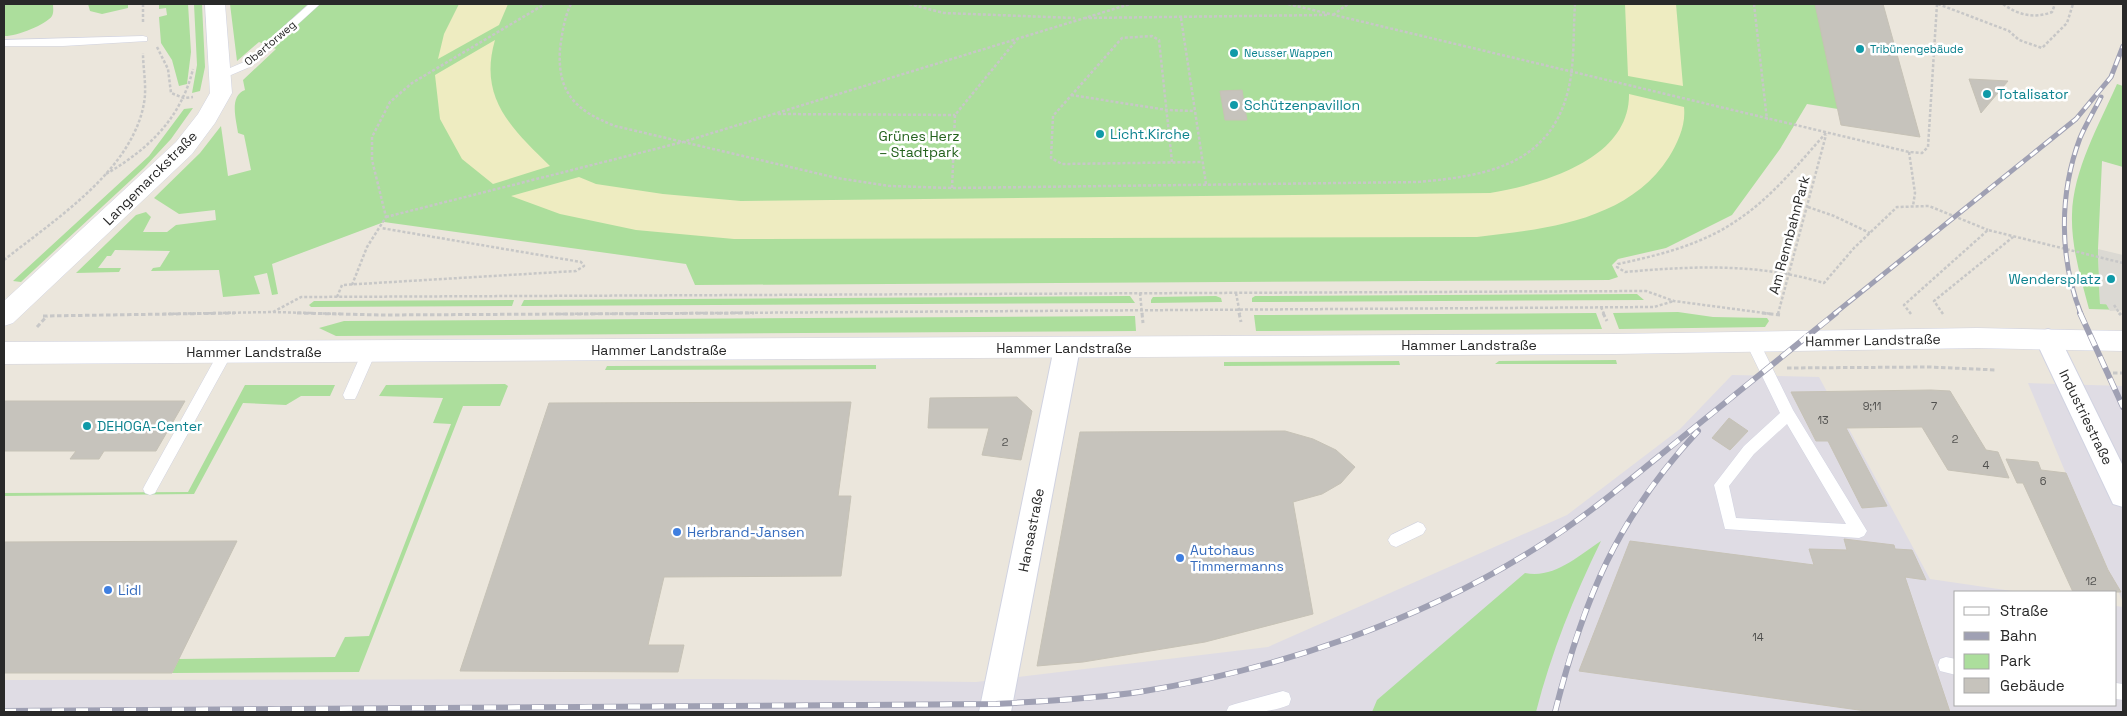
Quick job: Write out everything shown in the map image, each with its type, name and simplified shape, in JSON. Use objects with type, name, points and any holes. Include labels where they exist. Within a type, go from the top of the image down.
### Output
[{"type":"main road","points":[[214,4],[220,85]]},
{"type":"main road","name":"Langemarckstraße","points":[[4,316],[184,148],[207,118],[220,85]]},
{"type":"main road","name":"Hammer Landstraße","points":[[4,353],[1753,343],[2048,339],[2122,328]]},
{"type":"street","name":"Industriestraße","points":[[2048,339],[2123,495]]},
{"type":"street","name":"Hansastraße","points":[[994,712],[1067,348]]},
{"type":"lane","name":"Obertorweg","points":[[220,85],[248,64],[315,4]]},
{"type":"lane","points":[[4,42],[64,44],[143,39]]},
{"type":"lane","points":[[1753,343],[1788,414],[1859,532],[1730,524],[1721,485],[1749,450],[1788,414]]},
{"type":"lane","points":[[150,489],[226,352]]},
{"type":"lane","points":[[350,395],[369,352]]},
{"type":"lane","points":[[1396,540],[1418,530]]},
{"type":"lane","points":[[1235,712],[1283,699]]},
{"type":"path","points":[[4,260],[86,193],[128,146],[144,103],[143,4]]},
{"type":"path","points":[[352,285],[367,247],[381,228],[386,217],[372,160],[372,137],[390,102],[412,83],[522,15],[545,4]]},
{"type":"path","points":[[571,4],[562,39],[559,70],[564,89],[570,98],[585,112],[604,122],[837,178],[890,186],[952,188],[1418,182],[1454,180],[1488,171],[1521,159],[1544,141],[1560,119],[1568,92],[1571,73],[1575,4]]},
{"type":"path","points":[[909,4],[944,13],[1078,18],[1333,15],[1348,4]]},
{"type":"path","points":[[386,217],[683,142],[1019,36],[1130,4]]},
{"type":"path","points":[[1288,4],[1767,120],[1909,152],[1922,152],[1928,147],[1937,4],[2009,31],[2019,40],[2042,48],[2067,23],[2073,4]]},
{"type":"path","points":[[1754,4],[1767,120]]},
{"type":"path","points":[[2003,4],[2016,12],[2037,16],[2052,12],[2055,4]]},
{"type":"path","points":[[1181,18],[1206,184]]},
{"type":"path","points":[[952,188],[955,115],[1019,36]]},
{"type":"path","points":[[1172,162],[1160,43],[1152,36],[1122,38],[1051,120],[1051,158],[1056,162],[1172,162],[1202,162]]},
{"type":"path","points":[[143,39],[157,47],[164,56],[170,74],[171,93],[184,98],[220,85]]},
{"type":"path","points":[[103,175],[125,164],[152,142],[172,119],[188,91],[194,63]]},
{"type":"path","points":[[1070,96],[1167,110],[1195,111]]},
{"type":"path","points":[[773,114],[955,115]]},
{"type":"path","points":[[1826,133],[1777,188],[1751,212],[1723,230],[1677,248],[1618,264],[1617,267],[1625,272],[1710,267],[1792,272],[1824,283],[1854,248],[1897,207],[1912,206],[1929,206],[1988,230],[2123,263]]},
{"type":"path","name":"Am RennbahnPark","points":[[1786,342],[1778,315],[1792,272],[1826,133]]},
{"type":"path","points":[[1909,152],[1915,193],[1912,206]]},
{"type":"path","points":[[1808,207],[1834,216],[1870,233]]},
{"type":"path","points":[[337,297],[342,285],[576,271],[584,266],[580,262],[381,228]]},
{"type":"path","points":[[1914,317],[1904,306],[1988,230]]},
{"type":"path","points":[[1943,314],[1934,301],[2014,236]]},
{"type":"path","points":[[274,312],[301,298],[337,297],[1646,291],[1674,301],[1778,315]]},
{"type":"path","points":[[4,316],[274,312],[393,315],[1654,307],[1674,301]]},
{"type":"path","points":[[2114,305],[2122,328]]},
{"type":"path","points":[[2106,373],[2123,373]]},
{"type":"shaded area","name":"Wendersplatz","points":[[2098,249],[2123,255],[2123,310],[2110,311],[2106,304],[2100,304]]},
{"type":"shaded area","points":[[1732,375],[1819,377],[1930,579],[2012,591],[1954,591],[1954,706],[2117,706],[2117,606],[2123,607],[2123,712],[4,712],[4,680],[712,679],[976,682],[1268,647],[1567,515],[1680,429]]},
{"type":"shaded area","points":[[2028,383],[2123,386],[2123,602],[2077,500]]},
{"type":"green space","points":[[4,4],[53,4],[53,13],[49,19],[37,27],[15,35],[4,36]]},
{"type":"green space","points":[[88,4],[128,4],[128,8],[102,14],[90,11]]},
{"type":"green space","points":[[159,4],[188,4],[191,52],[187,84],[179,86],[172,60],[161,43],[159,17],[167,15],[166,8],[159,9]]},
{"type":"green space","points":[[194,4],[202,4],[205,67],[200,91],[192,93],[197,65]]},
{"type":"green space","name":"Grünes Herz – Stadtpark","points":[[230,4],[1825,4],[1847,105],[1844,110],[1807,104],[1780,149],[1732,215],[1666,248],[1618,259],[1612,265],[1618,277],[1609,280],[695,285],[686,264],[384,222],[272,264],[278,294],[272,295],[267,273],[254,276],[260,294],[223,297],[219,270],[151,271],[153,268],[160,267],[170,251],[115,250],[111,256],[107,256],[98,268],[121,268],[119,272],[76,273],[136,215],[146,212],[151,217],[143,232],[167,232],[176,225],[216,220],[215,210],[179,214],[154,198],[200,153],[221,126],[228,176],[251,170],[244,135],[238,133],[235,103],[240,93],[245,90],[243,80],[276,49],[259,42],[237,61]]},
{"type":"green space","points":[[2117,84],[2123,86],[2123,167],[2102,161],[2098,249],[2100,304],[2123,305],[2123,310],[2089,309],[2073,239],[2073,198],[2088,148]]},
{"type":"green space","points":[[193,108],[171,139],[144,168],[21,282],[13,281],[149,156],[184,109]]},
{"type":"green space","points":[[1637,294],[1644,300],[1252,302],[1252,298],[1255,296]]},
{"type":"green space","points":[[1130,296],[1135,303],[521,306],[524,300]]},
{"type":"green space","points":[[1216,296],[1221,298],[1222,302],[1151,303],[1153,297]]},
{"type":"green space","points":[[514,300],[512,306],[311,307],[309,305],[314,301]]},
{"type":"green space","points":[[1678,312],[1713,317],[1767,318],[1769,321],[1765,327],[1619,329],[1613,313]]},
{"type":"green space","points":[[1596,313],[1602,329],[1256,331],[1254,315]]},
{"type":"green space","points":[[1135,316],[1136,331],[336,336],[319,328],[344,321]]},
{"type":"green space","points":[[1616,360],[1617,364],[1495,364],[1499,361]]},
{"type":"green space","points":[[1399,361],[1400,365],[1224,366],[1224,362]]},
{"type":"green space","points":[[876,365],[876,369],[605,370],[607,366]]},
{"type":"green space","points":[[505,384],[508,386],[500,406],[463,406],[359,672],[172,673],[179,659],[335,657],[345,637],[369,636],[451,424],[433,423],[443,398],[379,396],[386,385]]},
{"type":"green space","points":[[245,385],[335,385],[330,396],[301,396],[286,405],[243,403],[194,494],[4,496],[4,493],[188,492]]},
{"type":"green space","points":[[1601,541],[1564,625],[1536,712],[1372,712],[1377,700],[1525,573],[1546,573],[1556,569]]},
{"type":"sand","points":[[459,4],[508,4],[499,25],[438,59],[444,34]]},
{"type":"sand","points":[[1625,4],[1676,4],[1683,86],[1628,76]]},
{"type":"sand","points":[[495,40],[491,61],[491,79],[495,96],[511,125],[550,166],[493,184],[462,159],[440,119],[435,75]]},
{"type":"sand","points":[[1629,94],[1684,107],[1683,127],[1678,139],[1669,157],[1652,178],[1631,195],[1608,208],[1584,218],[1530,230],[1477,237],[734,239],[636,230],[560,214],[511,196],[579,177],[596,184],[663,194],[741,201],[1490,193],[1534,183],[1557,175],[1579,165],[1599,152],[1615,136],[1625,117]]},
{"type":"building","name":"Tribünengebäude","points":[[1815,4],[1883,4],[1920,137],[1841,125]]},
{"type":"building","points":[[1969,79],[2008,81],[1981,113]]},
{"type":"building","name":"Schützenpavillon","points":[[1242,90],[1247,120],[1225,120],[1220,91]]},
{"type":"building","points":[[1950,391],[1986,450],[1998,452],[2009,478],[1948,470],[1922,427],[1846,428],[1887,506],[1862,508],[1828,441],[1816,441],[1791,392]]},
{"type":"building","points":[[1017,397],[1032,411],[1021,460],[982,455],[989,428],[928,428],[930,398]]},
{"type":"building","name":"DEHOGA-Center","points":[[4,401],[185,401],[156,451],[104,451],[99,459],[70,459],[76,451],[4,451]]},
{"type":"building","name":"Herbrand-Jansen","points":[[851,402],[838,496],[851,496],[841,576],[664,577],[648,645],[684,645],[678,672],[460,671],[549,403]]},
{"type":"building","points":[[1729,418],[1748,431],[1730,450],[1712,438]]},
{"type":"building","name":"Autohaus Timmermanns","points":[[1285,431],[1313,439],[1336,450],[1355,467],[1341,483],[1322,494],[1293,502],[1313,614],[1205,642],[1083,662],[1037,666],[1080,432]]},
{"type":"building","points":[[2006,459],[2038,462],[2041,470],[2066,473],[2108,570],[2121,592],[2073,591],[2023,483],[2017,483]]},
{"type":"building","points":[[1844,539],[1894,545],[1895,549],[1912,550],[1926,580],[1905,577],[1950,712],[1873,712],[1579,671],[1630,541],[1814,565],[1809,549],[1847,550]]},
{"type":"building","name":"Lidl","points":[[237,541],[172,673],[4,673],[4,542]]},
{"type":"railway","points":[[1834,314],[2076,119],[2111,77],[2123,46]]},
{"type":"railway","points":[[2081,314],[2074,293],[2065,248],[2065,204],[2068,181],[2080,138],[2101,97]]},
{"type":"railway","points":[[4,711],[996,704],[1068,700],[1139,692],[1190,683],[1242,671],[1344,640],[1444,599],[1491,575],[1536,548],[1587,513],[1836,313]]},
{"type":"railway","points":[[2080,313],[2123,407]]},
{"type":"railway","points":[[1555,712],[1578,632],[1607,561],[1625,528],[1646,496],[1670,463],[1698,431]]},
{"type":"place","name":"Tribünengebäude","points":[[1860,49]]},
{"type":"place","name":"Neusser Wappen","points":[[1234,53]]},
{"type":"place","name":"Totalisator","points":[[1987,94]]},
{"type":"place","name":"Schützenpavillon","points":[[1234,105]]},
{"type":"place","name":"Licht.Kirche","points":[[1100,134]]},
{"type":"place","name":"Wendersplatz","points":[[2111,279]]},
{"type":"place","name":"DEHOGA-Center","points":[[87,426]]},
{"type":"place","name":"Herbrand-Jansen","points":[[677,532]]},
{"type":"place","name":"Autohaus Timmermanns","points":[[1180,558]]},
{"type":"place","name":"Lidl","points":[[108,590]]}]
